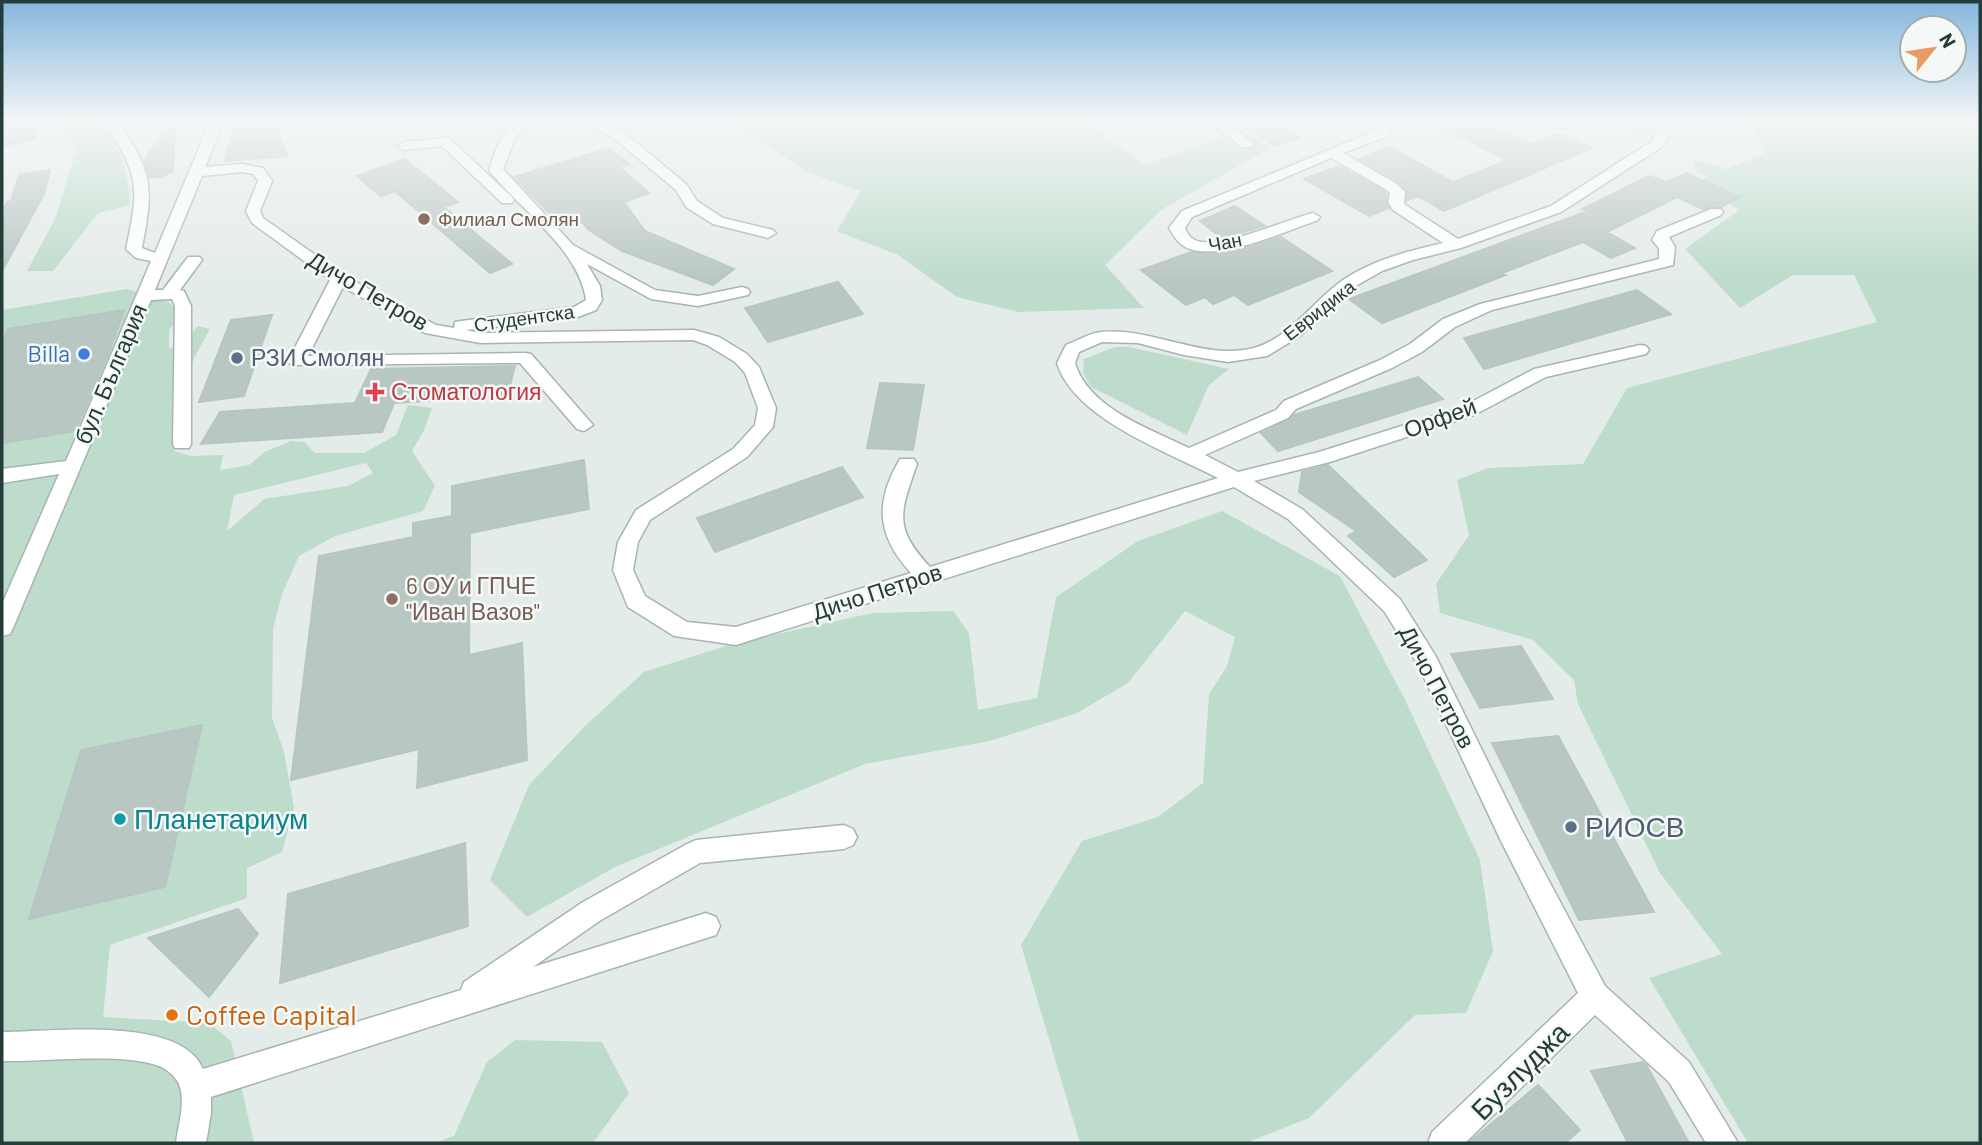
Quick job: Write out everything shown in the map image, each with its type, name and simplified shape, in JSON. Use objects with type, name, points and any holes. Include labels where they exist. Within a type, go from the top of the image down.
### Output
[{"type":"street","points":[[142,172],[143,204],[134,249],[141,255],[159,258]]},
{"type":"street","name":"бул. България","points":[[2,628],[196,172]]},
{"type":"street","name":"Дичо Петров","points":[[259,172],[265,181],[253,211],[257,220],[339,279],[431,329],[480,338],[694,335],[713,341],[741,358],[752,371],[767,408],[764,427],[740,453],[643,514],[628,542],[623,570],[636,601],[682,630],[736,636],[1236,479],[1296,514],[1392,605],[1438,682],[1510,833],[1595,996],[1679,1072],[1723,1143]]},
{"type":"street","points":[[477,172],[530,222],[569,248],[651,294],[698,301],[742,292]]},
{"type":"street","name":"Студентска","points":[[431,329],[578,312],[594,301],[593,292],[569,248],[498,172]]},
{"type":"street","points":[[663,172],[682,188],[691,204],[718,221],[768,233]]},
{"type":"street","name":"Чан","points":[[1282,172],[1187,214],[1177,228],[1185,241],[1197,247],[1222,245],[1313,217]]},
{"type":"street","points":[[1366,172],[1398,192],[1395,202],[1398,207],[1456,246]]},
{"type":"street","name":"Евридика","points":[[1236,479],[1116,419],[1087,398],[1071,379],[1066,363],[1072,349],[1100,337],[1139,338],[1184,350],[1228,357],[1261,352],[1294,332],[1348,284],[1376,268],[1408,256],[1456,246],[1556,209],[1613,172]]},
{"type":"street","points":[[1189,455],[1282,414],[1290,405],[1386,364],[1416,348],[1449,323],[1486,307],[1667,262],[1668,247],[1660,240],[1662,234],[1717,212]]},
{"type":"street","points":[[169,293],[194,260]]},
{"type":"street","points":[[339,279],[298,360],[526,358],[584,425]]},
{"type":"street","points":[[144,295],[178,294],[183,306],[182,444]]},
{"type":"street","name":"Орфей","points":[[1236,479],[1323,457],[1468,411],[1540,373],[1640,349]]},
{"type":"street","points":[[907,464],[894,501],[891,528],[901,550],[926,576]]},
{"type":"street","points":[[2,475],[72,466]]},
{"type":"street","points":[[457,1005],[592,911],[696,852],[844,837]]},
{"type":"street","points":[[194,1087],[706,926]]},
{"type":"street","name":"Бузлуджа","points":[[1443,1143],[1595,996]]},
{"type":"street","points":[[2,1047],[129,1046],[156,1049],[181,1062],[189,1072],[197,1103],[191,1143]]},
{"type":"green space","points":[[70,172],[126,172],[130,205],[98,213],[53,271],[27,271],[55,219]]},
{"type":"green space","points":[[808,172],[1227,172],[1161,210],[1105,265],[1144,308],[1019,312],[957,297],[898,255],[837,231],[861,191]]},
{"type":"green space","points":[[1980,172],[1980,1143],[1748,1143],[1649,978],[1722,954],[1660,873],[1578,704],[1574,680],[1533,640],[1440,613],[1436,584],[1469,535],[1457,480],[1488,468],[1583,464],[1627,388],[1877,322],[1854,275],[1793,275],[1740,308],[1685,249],[1739,210],[1693,184],[1708,177],[1698,173]]},
{"type":"green space","points":[[127,289],[169,302],[181,314],[169,330],[169,349],[187,339],[198,326],[210,329],[188,372],[177,403],[174,451],[191,456],[223,455],[220,470],[249,465],[264,452],[291,441],[304,442],[315,453],[364,453],[396,435],[408,405],[432,408],[412,451],[435,486],[423,511],[335,536],[299,556],[282,594],[273,629],[272,718],[284,752],[294,808],[282,852],[247,868],[247,898],[110,945],[103,1017],[209,1023],[231,1041],[254,1143],[2,1143],[2,310]],"holes":[[[366,463],[373,473],[348,486],[264,499],[227,531],[234,495]]]},
{"type":"green space","points":[[1115,347],[1129,347],[1229,369],[1209,385],[1187,435],[1091,387],[1083,373],[1084,359]]},
{"type":"green space","points":[[1222,511],[1340,576],[1405,700],[1480,860],[1493,951],[1466,1013],[1415,1015],[1309,1118],[1246,1143],[1080,1143],[1021,945],[1082,841],[1158,817],[1203,783],[1209,694],[1227,666],[1235,637],[1185,611],[1128,683],[1077,713],[990,741],[865,764],[615,867],[527,917],[490,880],[529,785],[586,725],[644,672],[735,643],[873,613],[953,611],[969,633],[978,710],[1037,698],[1056,597],[1138,541]]},
{"type":"green space","points":[[515,1040],[602,1042],[629,1093],[593,1143],[434,1143],[454,1136],[487,1062]]},
{"type":"building","points":[[49,172],[44,194],[2,271],[2,211],[7,202],[11,201],[19,175]]},
{"type":"building","points":[[147,172],[170,172],[161,177],[149,177]]},
{"type":"building","points":[[367,172],[422,172],[458,202],[444,207],[512,264],[490,273],[395,191],[381,196],[357,176]]},
{"type":"building","points":[[529,172],[625,172],[649,193],[624,202],[645,231],[734,269],[713,285],[622,251],[589,230],[582,222],[564,228],[514,177]]},
{"type":"building","points":[[1322,172],[1350,172],[1385,192],[1389,208],[1369,216],[1304,179]]},
{"type":"building","points":[[1382,172],[1436,172],[1453,182],[1477,172],[1535,172],[1444,211],[1418,196],[1407,200],[1407,190]]},
{"type":"building","points":[[1686,173],[1740,197],[1721,207],[1703,209],[1677,197],[1607,232],[1635,248],[1611,258],[1583,242],[1382,323],[1349,299],[1588,211],[1582,209],[1649,176],[1667,182]]},
{"type":"building","points":[[1235,206],[1265,226],[1222,238],[1200,221]]},
{"type":"building","points":[[1281,237],[1332,271],[1248,305],[1234,295],[1213,304],[1205,297],[1186,305],[1141,270],[1191,252],[1216,254],[1235,251]]},
{"type":"building","points":[[838,282],[863,314],[768,342],[745,308]]},
{"type":"building","points":[[1637,290],[1671,314],[1484,369],[1464,338]]},
{"type":"building","points":[[124,310],[75,431],[2,443],[2,343],[8,329]]},
{"type":"building","name":"РЗИ Смолян","points":[[272,315],[244,396],[199,402],[231,320]]},
{"type":"building","name":"Стоматология","points":[[515,366],[507,396],[394,403],[382,432],[201,444],[220,412],[355,403],[371,369]]},
{"type":"building","points":[[1418,377],[1443,399],[1278,451],[1261,433],[1294,415]]},
{"type":"building","points":[[880,383],[924,385],[913,450],[867,448]]},
{"type":"building","name":"6 ОУ и ГПЧЕ \"Иван Вазов\"","points":[[584,460],[589,509],[470,533],[469,655],[522,643],[527,760],[417,788],[419,749],[291,780],[319,556],[413,537],[413,523],[452,516],[452,486]]},
{"type":"building","points":[[1328,465],[1427,560],[1394,577],[1348,536],[1356,531],[1299,492],[1302,472]]},
{"type":"building","points":[[842,467],[863,497],[715,552],[697,518]]},
{"type":"building","points":[[1521,646],[1553,699],[1480,708],[1451,654]]},
{"type":"building","name":"Планетариум","points":[[202,725],[165,887],[29,919],[81,750]]},
{"type":"building","name":"РИОСВ","points":[[1558,736],[1654,912],[1579,920],[1492,743]]},
{"type":"building","points":[[465,843],[468,926],[280,983],[288,894]]},
{"type":"building","points":[[238,909],[258,934],[209,997],[148,938]]},
{"type":"building","points":[[1643,1062],[1689,1143],[1628,1143],[1591,1071]]},
{"type":"building","points":[[1538,1085],[1580,1130],[1565,1143],[1468,1143]]},
{"type":"place","name":"Филиал Смолян","points":[[424,219]]},
{"type":"place","name":"Billa","points":[[84,354]]},
{"type":"place","name":"РЗИ Смолян","points":[[237,358]]},
{"type":"place","name":"Стоматология","points":[[375,392]]},
{"type":"place","name":"6 ОУ и ГПЧЕ \"Иван Вазов\"","points":[[392,599]]},
{"type":"place","name":"Планетариум","points":[[120,819]]},
{"type":"place","name":"РИОСВ","points":[[1571,827]]},
{"type":"place","name":"Coffee Capital","points":[[172,1015]]}]
